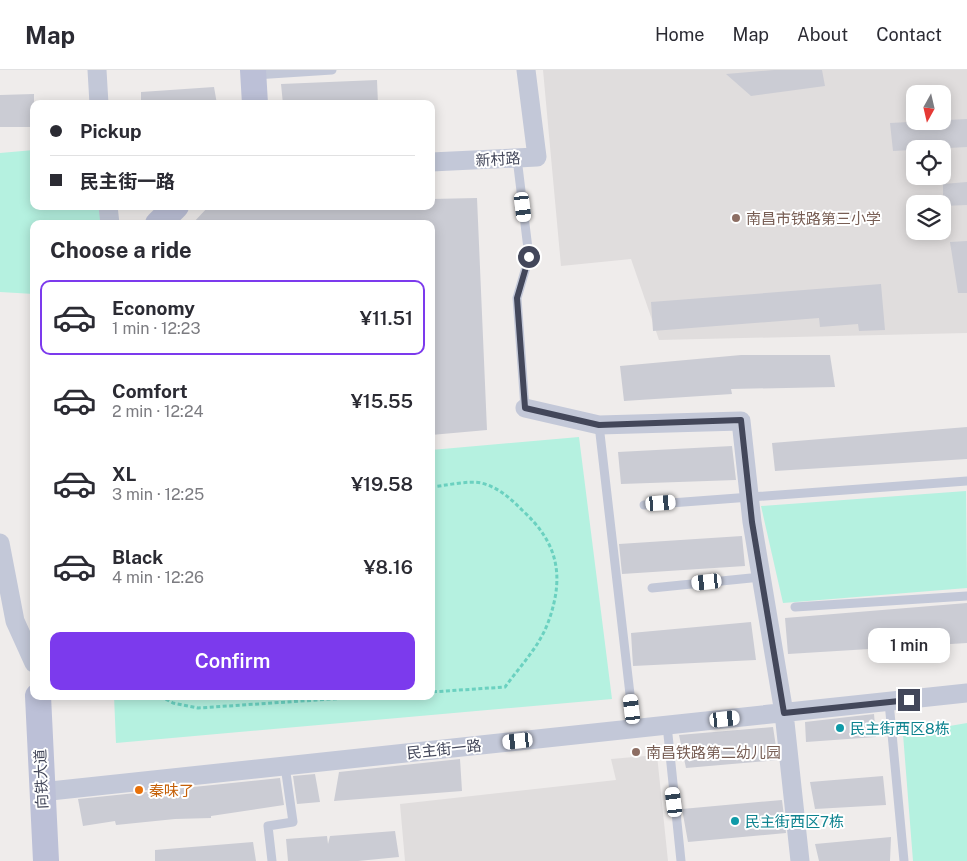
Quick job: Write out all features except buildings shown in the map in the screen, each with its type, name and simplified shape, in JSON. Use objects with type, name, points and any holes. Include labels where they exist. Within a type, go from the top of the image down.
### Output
[{"type":"street","points":[[97,70],[100,100]]},
{"type":"street","name":"新村路","points":[[435,162],[537,157],[526,70]]},
{"type":"street","points":[[253,73],[255,100]]},
{"type":"street","points":[[162,220],[172,210]]},
{"type":"street","points":[[525,408],[599,425],[741,420],[749,496],[784,713],[800,861]]},
{"type":"street","points":[[0,542],[14,621],[30,654]]},
{"type":"street","name":"民主街一路","points":[[41,792],[967,693]]},
{"type":"street","name":"向铁大道","points":[[38,700],[41,792],[46,861]]},
{"type":"lane","points":[[253,73],[332,70]]},
{"type":"lane","points":[[518,158],[529,257],[517,298],[525,408]]},
{"type":"lane","points":[[599,425],[634,729]]},
{"type":"lane","points":[[644,505],[967,481]]},
{"type":"lane","points":[[652,588],[761,577]]},
{"type":"lane","points":[[795,607],[967,596]]},
{"type":"lane","points":[[889,702],[904,861]]},
{"type":"lane","points":[[667,725],[681,861]]},
{"type":"lane","points":[[272,861],[268,826],[293,822],[285,766]]},
{"type":"path","points":[[435,488],[479,483],[502,492],[542,530],[551,544],[556,568],[556,594],[549,620],[538,645],[505,687],[435,692]]},
{"type":"path","points":[[167,700],[198,708],[317,700]]},
{"type":"shaded area","name":"南昌市铁路第三小学","points":[[543,70],[967,70],[967,333],[659,340],[631,259],[561,266]]},
{"type":"shaded area","points":[[657,755],[668,861],[405,861],[400,804],[616,780],[611,759]]},
{"type":"green space","points":[[30,150],[30,210],[106,210],[106,220],[30,220],[30,294],[0,292],[0,153]]},
{"type":"green space","points":[[579,437],[612,699],[116,743],[114,700],[435,700],[435,450]]},
{"type":"green space","points":[[966,491],[967,588],[783,603],[761,506]]},
{"type":"green space","points":[[967,723],[967,861],[913,861],[903,734]]},
{"type":"place","name":"南昌市铁路第三小学","points":[[736,218]]},
{"type":"place","name":"民主街西区8栋","points":[[840,728]]},
{"type":"place","name":"南昌铁路第二幼儿园","points":[[636,752]]},
{"type":"place","name":"秦味了","points":[[139,790]]},
{"type":"place","name":"民主街西区7栋","points":[[735,821]]},
{"type":"route","points":[[529,257],[517,298],[525,408],[599,425],[741,420],[752,522],[784,713],[909,700]]}]
